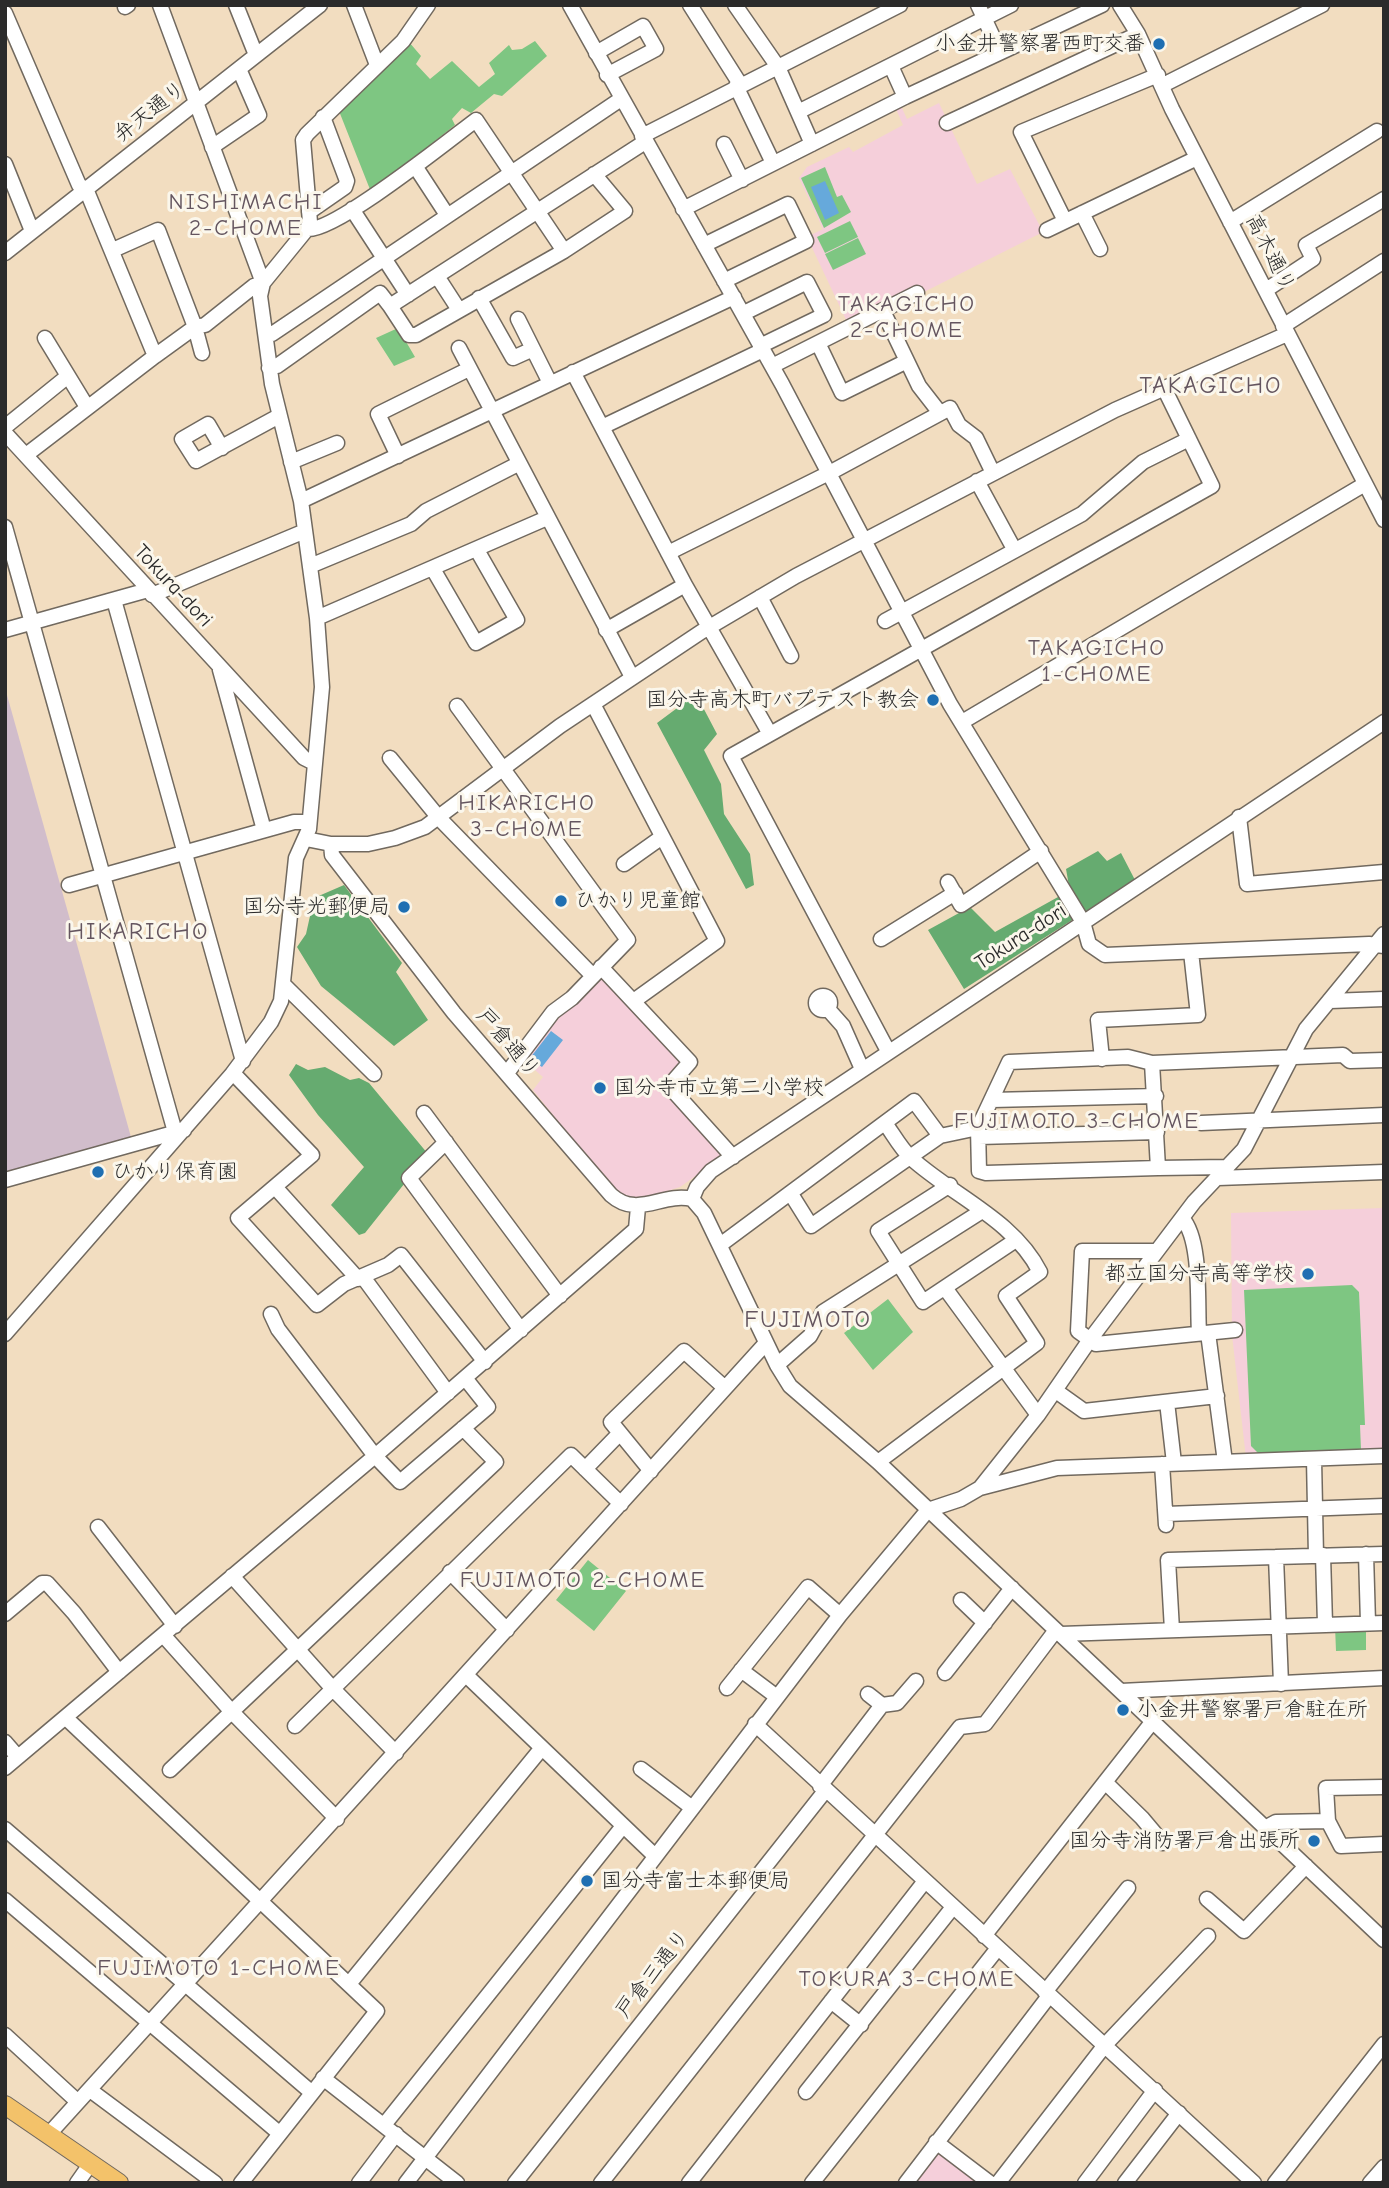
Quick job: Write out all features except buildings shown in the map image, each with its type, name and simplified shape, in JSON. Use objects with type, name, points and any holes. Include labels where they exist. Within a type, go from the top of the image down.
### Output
[{"type":"main road","points":[[5,2105],[119,2183]]},
{"type":"street","points":[[160,5],[263,283]]},
{"type":"street","points":[[236,5],[256,55]]},
{"type":"street","name":"弁天通り","points":[[5,253],[320,5]]},
{"type":"street","points":[[354,5],[377,65]]},
{"type":"street","points":[[5,1334],[233,1073],[277,1012],[283,984],[296,858],[306,839],[309,822],[322,687],[317,618],[301,501],[279,416],[260,296],[263,283],[307,229],[309,212],[303,140],[323,117],[408,35],[428,5]]},
{"type":"street","points":[[735,5],[778,67],[812,144]]},
{"type":"street","points":[[390,306],[594,174],[643,139],[738,85],[900,5]]},
{"type":"street","points":[[798,112],[891,66],[982,11],[1011,5]]},
{"type":"street","points":[[683,209],[905,97],[1102,5]]},
{"type":"street","name":"高木通り","points":[[1120,5],[1138,34],[1197,158],[1384,520]]},
{"type":"street","points":[[1065,222],[1021,132],[1160,80],[1322,5]]},
{"type":"street","points":[[572,6],[607,75],[744,313],[830,471],[920,649],[1083,922],[1089,944],[1105,954],[1369,944],[1378,946]]},
{"type":"street","points":[[695,6],[738,85],[773,163]]},
{"type":"street","points":[[982,11],[1000,51]]},
{"type":"street","points":[[5,13],[79,185],[86,189],[113,250],[155,356]]},
{"type":"street","points":[[596,53],[643,26],[656,49],[607,75]]},
{"type":"street","points":[[947,123],[1138,34]]},
{"type":"street","points":[[891,66],[905,97]]},
{"type":"street","points":[[212,147],[259,116],[239,69]]},
{"type":"street","points":[[266,334],[272,334],[621,99]]},
{"type":"street","points":[[309,212],[345,187],[347,181],[323,117]]},
{"type":"street","points":[[307,229],[316,230],[352,209],[477,120],[564,251]]},
{"type":"street","points":[[1230,222],[1377,131]]},
{"type":"street","points":[[724,144],[742,180]]},
{"type":"street","points":[[1047,230],[1197,158]]},
{"type":"street","points":[[5,164],[32,231]]},
{"type":"street","points":[[415,166],[447,215]]},
{"type":"street","points":[[270,368],[277,366],[380,293],[409,335],[415,335],[564,251],[625,211],[594,174]]},
{"type":"street","points":[[1266,290],[1313,260],[1306,245],[1384,199]]},
{"type":"street","points":[[704,245],[788,204],[806,241],[724,281]]},
{"type":"street","points":[[352,209],[408,295]]},
{"type":"street","points":[[1082,213],[1100,249]]},
{"type":"street","points":[[113,250],[158,230],[195,327],[202,353]]},
{"type":"street","points":[[306,839],[331,844],[386,841],[425,827],[502,767],[708,627],[977,481],[1285,330],[1384,261]]},
{"type":"street","points":[[437,276],[459,310]]},
{"type":"street","points":[[602,427],[824,315],[807,282],[744,313]]},
{"type":"street","points":[[26,455],[155,356],[195,327],[205,325],[254,286],[263,283]]},
{"type":"street","points":[[772,366],[917,293]]},
{"type":"street","points":[[301,501],[734,297]]},
{"type":"street","points":[[479,298],[513,358],[533,349]]},
{"type":"street","points":[[883,311],[919,386],[940,413]]},
{"type":"street","points":[[518,319],[550,383]]},
{"type":"street","points":[[45,338],[87,407]]},
{"type":"street","points":[[818,343],[842,393],[907,361]]},
{"type":"street","points":[[459,348],[632,677]]},
{"type":"street","points":[[398,456],[378,414],[469,369]]},
{"type":"street","points":[[573,372],[708,627],[770,734]]},
{"type":"street","points":[[5,427],[68,376]]},
{"type":"street","points":[[888,1051],[732,756],[1212,486],[1164,388]]},
{"type":"street","points":[[668,553],[950,408],[960,425],[975,438],[993,473]]},
{"type":"street","points":[[222,448],[279,416]]},
{"type":"street","name":"Tokura-dori","points":[[5,433],[304,758],[314,764]]},
{"type":"street","points":[[885,621],[1082,514],[1143,463],[1189,439]]},
{"type":"street","points":[[291,462],[337,443]]},
{"type":"street","points":[[310,566],[411,524],[426,511],[518,464]]},
{"type":"street","points":[[977,481],[1014,549]]},
{"type":"street","points":[[962,722],[1365,484]]},
{"type":"street","points":[[317,618],[547,518]]},
{"type":"street","points":[[5,527],[103,876],[180,1131]]},
{"type":"street","points":[[5,630],[114,600],[150,593],[305,531]]},
{"type":"street","points":[[433,569],[476,643],[517,620],[477,550]]},
{"type":"street","points":[[606,630],[685,584]]},
{"type":"street","points":[[760,597],[788,647]]},
{"type":"street","points":[[114,600],[243,1061]]},
{"type":"street","points":[[220,668],[264,830]]},
{"type":"street","points":[[593,704],[717,941],[635,1000]]},
{"type":"street","points":[[457,706],[628,940],[553,1012],[507,1073]]},
{"type":"street","name":"Tokura-dori","points":[[692,1199],[704,1178],[733,1157],[1384,722]]},
{"type":"street","points":[[390,758],[439,818],[597,972],[635,1000],[690,1062],[669,1086],[733,1157]]},
{"type":"street","points":[[1239,817],[1247,884],[1384,872]]},
{"type":"street","points":[[69,885],[264,830],[309,822]]},
{"type":"street","points":[[624,864],[662,837]]},
{"type":"street","name":"戸倉通り","points":[[331,844],[332,855],[420,970],[507,1073],[611,1195],[623,1203],[638,1207]]},
{"type":"street","points":[[881,939],[951,888],[961,905],[1041,851]]},
{"type":"street","points":[[981,1488],[1056,1391],[1089,1341],[1182,1218],[1244,1149],[1306,1029],[1378,946],[1384,934]]},
{"type":"street","points":[[1102,1059],[1098,1020],[1198,1015],[1191,952]]},
{"type":"street","points":[[283,984],[374,1074]]},
{"type":"street","points":[[1330,1001],[1384,999]]},
{"type":"street","points":[[827,1008],[843,1026],[862,1069]]},
{"type":"street","points":[[1384,1060],[1350,1062],[1342,1055],[1152,1063],[1128,1058],[1009,1062],[979,1133],[979,1171],[986,1173],[1158,1168],[1223,1172],[1384,1172]]},
{"type":"street","points":[[1152,1063],[1158,1168]]},
{"type":"street","points":[[233,1073],[312,1155],[238,1218],[317,1305],[344,1284],[361,1278],[401,1255],[485,1362]]},
{"type":"street","points":[[992,1100],[1156,1097]]},
{"type":"street","points":[[720,1245],[914,1101],[940,1136]]},
{"type":"street","points":[[424,1113],[560,1296]]},
{"type":"street","points":[[1201,1123],[1384,1115]]},
{"type":"street","points":[[878,1462],[1037,1343],[1006,1296],[1040,1272],[1030,1251],[950,1185],[909,1157],[885,1123]]},
{"type":"street","points":[[5,1180],[180,1131]]},
{"type":"street","points":[[791,1194],[811,1226],[940,1136],[979,1133],[1157,1132]]},
{"type":"street","points":[[446,1142],[410,1178],[522,1330]]},
{"type":"street","points":[[950,1185],[878,1231],[923,1302],[1016,1240]]},
{"type":"street","points":[[275,1187],[361,1278],[448,1393]]},
{"type":"street","points":[[5,1768],[375,1456],[636,1229],[638,1207],[674,1198],[692,1199],[704,1213],[766,1343],[790,1386],[878,1462],[1384,1940]]},
{"type":"street","points":[[777,1365],[810,1336],[823,1312],[982,1210]]},
{"type":"street","points":[[1182,1218],[1189,1225],[1194,1244],[1204,1333],[1217,1396],[1225,1462]]},
{"type":"street","points":[[1157,1251],[1082,1251],[1077,1331],[1096,1344],[1235,1330]]},
{"type":"street","points":[[945,1288],[1038,1415]]},
{"type":"street","points":[[271,1314],[278,1329],[375,1456],[400,1482],[488,1407],[465,1378]]},
{"type":"street","points":[[49,2134],[766,1343]]},
{"type":"street","points":[[651,1471],[611,1422],[684,1351],[725,1388]]},
{"type":"street","points":[[1056,1391],[1084,1411],[1217,1396]]},
{"type":"street","points":[[1167,1402],[1166,1519],[1315,1508],[1384,1506]]},
{"type":"street","points":[[170,1770],[496,1462],[463,1428]]},
{"type":"street","points":[[584,1469],[619,1434]]},
{"type":"street","points":[[295,1726],[571,1455],[621,1504]]},
{"type":"street","points":[[406,2183],[755,1724],[840,1615],[928,1510],[961,1499],[981,1488],[1057,1468],[1384,1457]]},
{"type":"street","points":[[1314,1459],[1315,1508],[1325,1624]]},
{"type":"street","points":[[98,1527],[175,1626]]},
{"type":"street","points":[[1366,1554],[1368,1623]]},
{"type":"street","points":[[1172,1630],[1168,1560],[1384,1554]]},
{"type":"street","points":[[1276,1557],[1281,1684]]},
{"type":"street","points":[[450,1572],[507,1630]]},
{"type":"street","points":[[232,1576],[333,1689],[396,1753]]},
{"type":"street","points":[[5,1614],[42,1583],[47,1583],[74,1612],[119,1672]]},
{"type":"street","points":[[727,1688],[808,1587],[840,1615]]},
{"type":"street","points":[[945,1673],[1012,1588]]},
{"type":"street","points":[[961,1600],[985,1623]]},
{"type":"street","points":[[1059,1632],[1384,1623]]},
{"type":"street","points":[[601,2183],[960,1727],[985,1724],[1059,1632]]},
{"type":"street","points":[[164,1636],[232,1712],[337,1819]]},
{"type":"street","points":[[741,1670],[777,1697]]},
{"type":"street","points":[[466,1675],[654,1855]]},
{"type":"street","points":[[1121,1691],[1384,1678]]},
{"type":"street","points":[[868,1694],[882,1705],[897,1703],[916,1681]]},
{"type":"street","name":"戸倉三通り","points":[[514,2183],[823,1788],[882,1705]]},
{"type":"street","points":[[66,1718],[377,2011],[242,2183]]},
{"type":"street","points":[[984,1936],[1153,1721]]},
{"type":"street","points":[[755,1724],[1254,2183]]},
{"type":"street","points":[[5,1742],[18,1757]]},
{"type":"street","points":[[349,1984],[541,1749]]},
{"type":"street","points":[[641,1769],[691,1807]]},
{"type":"street","points":[[1105,1782],[1163,1843]]},
{"type":"street","points":[[1384,1787],[1326,1788],[1328,1821],[1341,1846],[1384,1844]]},
{"type":"street","points":[[1265,1828],[1276,1822],[1328,1821]]},
{"type":"street","points":[[383,2125],[623,1826]]},
{"type":"street","points":[[5,1829],[311,2092]]},
{"type":"street","points":[[1207,1899],[1244,1931],[1306,1866]]},
{"type":"street","points":[[689,2183],[925,1881]]},
{"type":"street","points":[[906,2183],[1128,1888]]},
{"type":"street","points":[[5,1900],[279,2133]]},
{"type":"street","points":[[806,2092],[953,1907]]},
{"type":"street","points":[[998,2183],[1105,2045],[1208,1936]]},
{"type":"street","points":[[812,2183],[998,1948]]},
{"type":"street","points":[[831,2001],[861,2025]]},
{"type":"street","points":[[5,2035],[78,2102]]},
{"type":"street","points":[[1275,2183],[1384,2044]]},
{"type":"street","points":[[323,2078],[457,2183]]},
{"type":"street","points":[[90,2090],[215,2183]]},
{"type":"street","points":[[1085,2183],[1155,2090]]},
{"type":"street","points":[[1125,2183],[1179,2113]]},
{"type":"street","points":[[359,2183],[396,2134]]},
{"type":"street","points":[[936,2142],[990,2183]]},
{"type":"street","points":[[77,2183],[91,2163]]},
{"type":"street","points":[[1370,2183],[1384,2167]]},
{"type":"shaded area","points":[[939,103],[977,184],[1010,169],[1043,232],[924,292],[921,287],[848,324],[807,237],[823,229],[799,178],[807,167],[849,147],[853,152],[903,125],[896,109],[901,106],[907,119]]},
{"type":"shaded area","points":[[5,688],[131,1137],[5,1173]]},
{"type":"shaded area","name":"国分寺市立第二小学校","points":[[604,974],[685,1061],[664,1086],[725,1155],[680,1187],[649,1197],[626,1197],[608,1184],[533,1090],[543,1077],[521,1058],[557,1015]]},
{"type":"shaded area","name":"都立国分寺高等学校","points":[[1384,1208],[1384,1453],[1246,1458],[1232,1335],[1231,1213]]},
{"type":"shaded area","points":[[939,2149],[983,2183],[912,2183]]},
{"type":"green space","points":[[535,41],[547,56],[502,96],[494,94],[471,113],[462,108],[452,119],[455,125],[371,192],[339,111],[409,42],[421,56],[416,64],[430,79],[452,61],[479,87],[495,74],[489,63],[509,45],[512,50],[522,49]]},
{"type":"green space","points":[[825,167],[837,197],[842,195],[851,212],[824,228],[801,178]]},
{"type":"green space","points":[[850,221],[858,237],[825,253],[817,237]]},
{"type":"green space","points":[[858,238],[866,254],[833,270],[825,254]]},
{"type":"green space","points":[[398,328],[415,357],[394,366],[376,338]]},
{"type":"green space","points":[[696,694],[717,734],[704,750],[721,784],[724,814],[750,854],[754,885],[746,889],[657,723]]},
{"type":"green space","points":[[1098,851],[1107,861],[1121,853],[1135,880],[964,989],[928,930],[970,907],[995,932],[1058,897],[1069,886],[1066,869]]},
{"type":"green space","points":[[344,885],[402,963],[396,972],[428,1020],[394,1046],[321,986],[297,947],[306,934],[314,898]]},
{"type":"green space","points":[[296,1064],[308,1070],[325,1067],[350,1080],[359,1078],[369,1083],[428,1154],[365,1233],[359,1235],[331,1205],[364,1167],[318,1115],[289,1075]]},
{"type":"green space","points":[[1352,1285],[1359,1292],[1365,1425],[1360,1425],[1361,1450],[1259,1454],[1251,1446],[1244,1290]]},
{"type":"green space","points":[[888,1299],[913,1332],[873,1370],[844,1333]]},
{"type":"green space","points":[[588,1560],[626,1591],[594,1631],[556,1600]]},
{"type":"green space","points":[[1366,1625],[1366,1650],[1336,1651],[1335,1626]]},
{"type":"water","points":[[825,181],[839,213],[825,220],[811,187]]},
{"type":"water","points":[[551,1031],[563,1040],[542,1067],[530,1058]]},
{"type":"place","name":"小金井警察署西町交番","points":[[1159,44]]},
{"type":"place","name":"国分寺高木町バプテスト教会","points":[[933,700]]},
{"type":"place","name":"ひかり児童館","points":[[561,901]]},
{"type":"place","name":"国分寺光郵便局","points":[[404,907]]},
{"type":"place","name":"国分寺市立第二小学校","points":[[600,1088]]},
{"type":"place","name":"ひかり保育園","points":[[98,1172]]},
{"type":"place","name":"都立国分寺高等学校","points":[[1308,1274]]},
{"type":"place","name":"小金井警察署戸倉駐在所","points":[[1123,1710]]},
{"type":"place","name":"国分寺消防署戸倉出張所","points":[[1314,1841]]},
{"type":"place","name":"国分寺富士本郵便局","points":[[587,1881]]},
{"type":"district","name":"NISHIMACHI 2-CHOME","points":[[246,215]]},
{"type":"district","name":"TAKAGICHO 2-CHOME","points":[[907,317]]},
{"type":"district","name":"TAKAGICHO","points":[[1211,386]]},
{"type":"district","name":"TAKAGICHO 1-CHOME","points":[[1097,661]]},
{"type":"district","name":"HIKARICHO 3-CHOME","points":[[527,816]]},
{"type":"district","name":"HIKARICHO","points":[[138,932]]},
{"type":"district","name":"FUJIMOTO 3-CHOME","points":[[1077,1121]]},
{"type":"district","name":"FUJIMOTO","points":[[808,1320]]},
{"type":"district","name":"FUJIMOTO 2-CHOME","points":[[583,1580]]},
{"type":"district","name":"FUJIMOTO 1-CHOME","points":[[219,1968]]},
{"type":"district","name":"TOKURA 3-CHOME","points":[[907,1979]]}]
